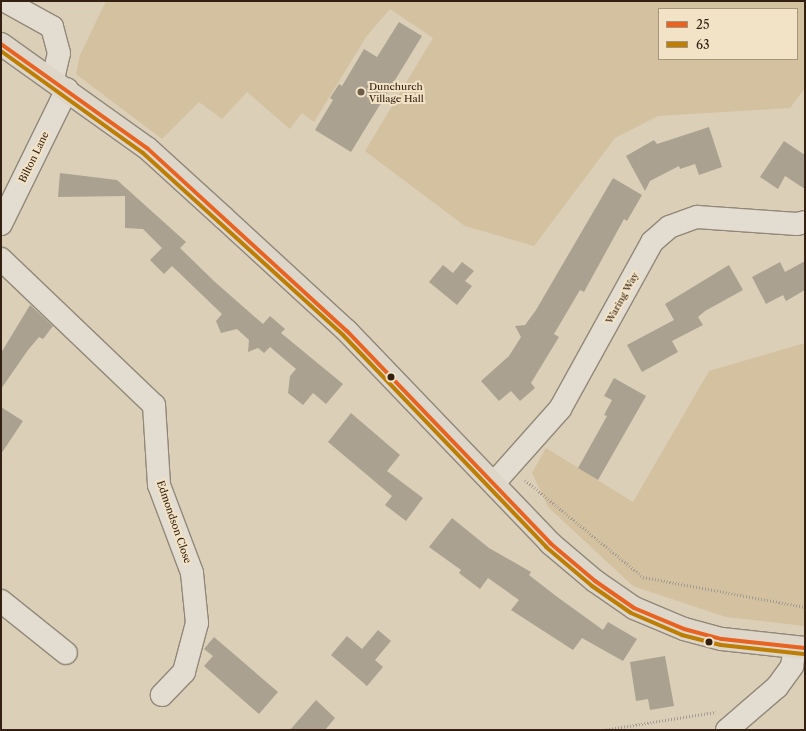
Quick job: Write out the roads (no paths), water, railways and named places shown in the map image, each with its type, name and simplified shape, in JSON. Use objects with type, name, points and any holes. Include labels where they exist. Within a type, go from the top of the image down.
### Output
[{"type":"main road","points":[[1,44],[60,83],[147,148],[347,331],[494,482],[550,543],[634,608],[659,621],[722,639],[799,658]]},
{"type":"street","name":"Bilton Lane","points":[[1,224],[60,83],[59,52],[52,28],[5,1]]},
{"type":"street","name":"Waring Way","points":[[494,482],[560,409],[652,242],[669,227],[697,217],[797,224],[805,222]]},
{"type":"street","name":"Edmondson Close","points":[[1,259],[154,405],[159,485],[192,573],[197,623],[184,672],[162,695]]},
{"type":"street","points":[[1,601],[66,652]]},
{"type":"street","points":[[732,725],[777,687],[799,658]]},
{"type":"place","name":"Dunchurch Village Hall","points":[[361,92]]}]
